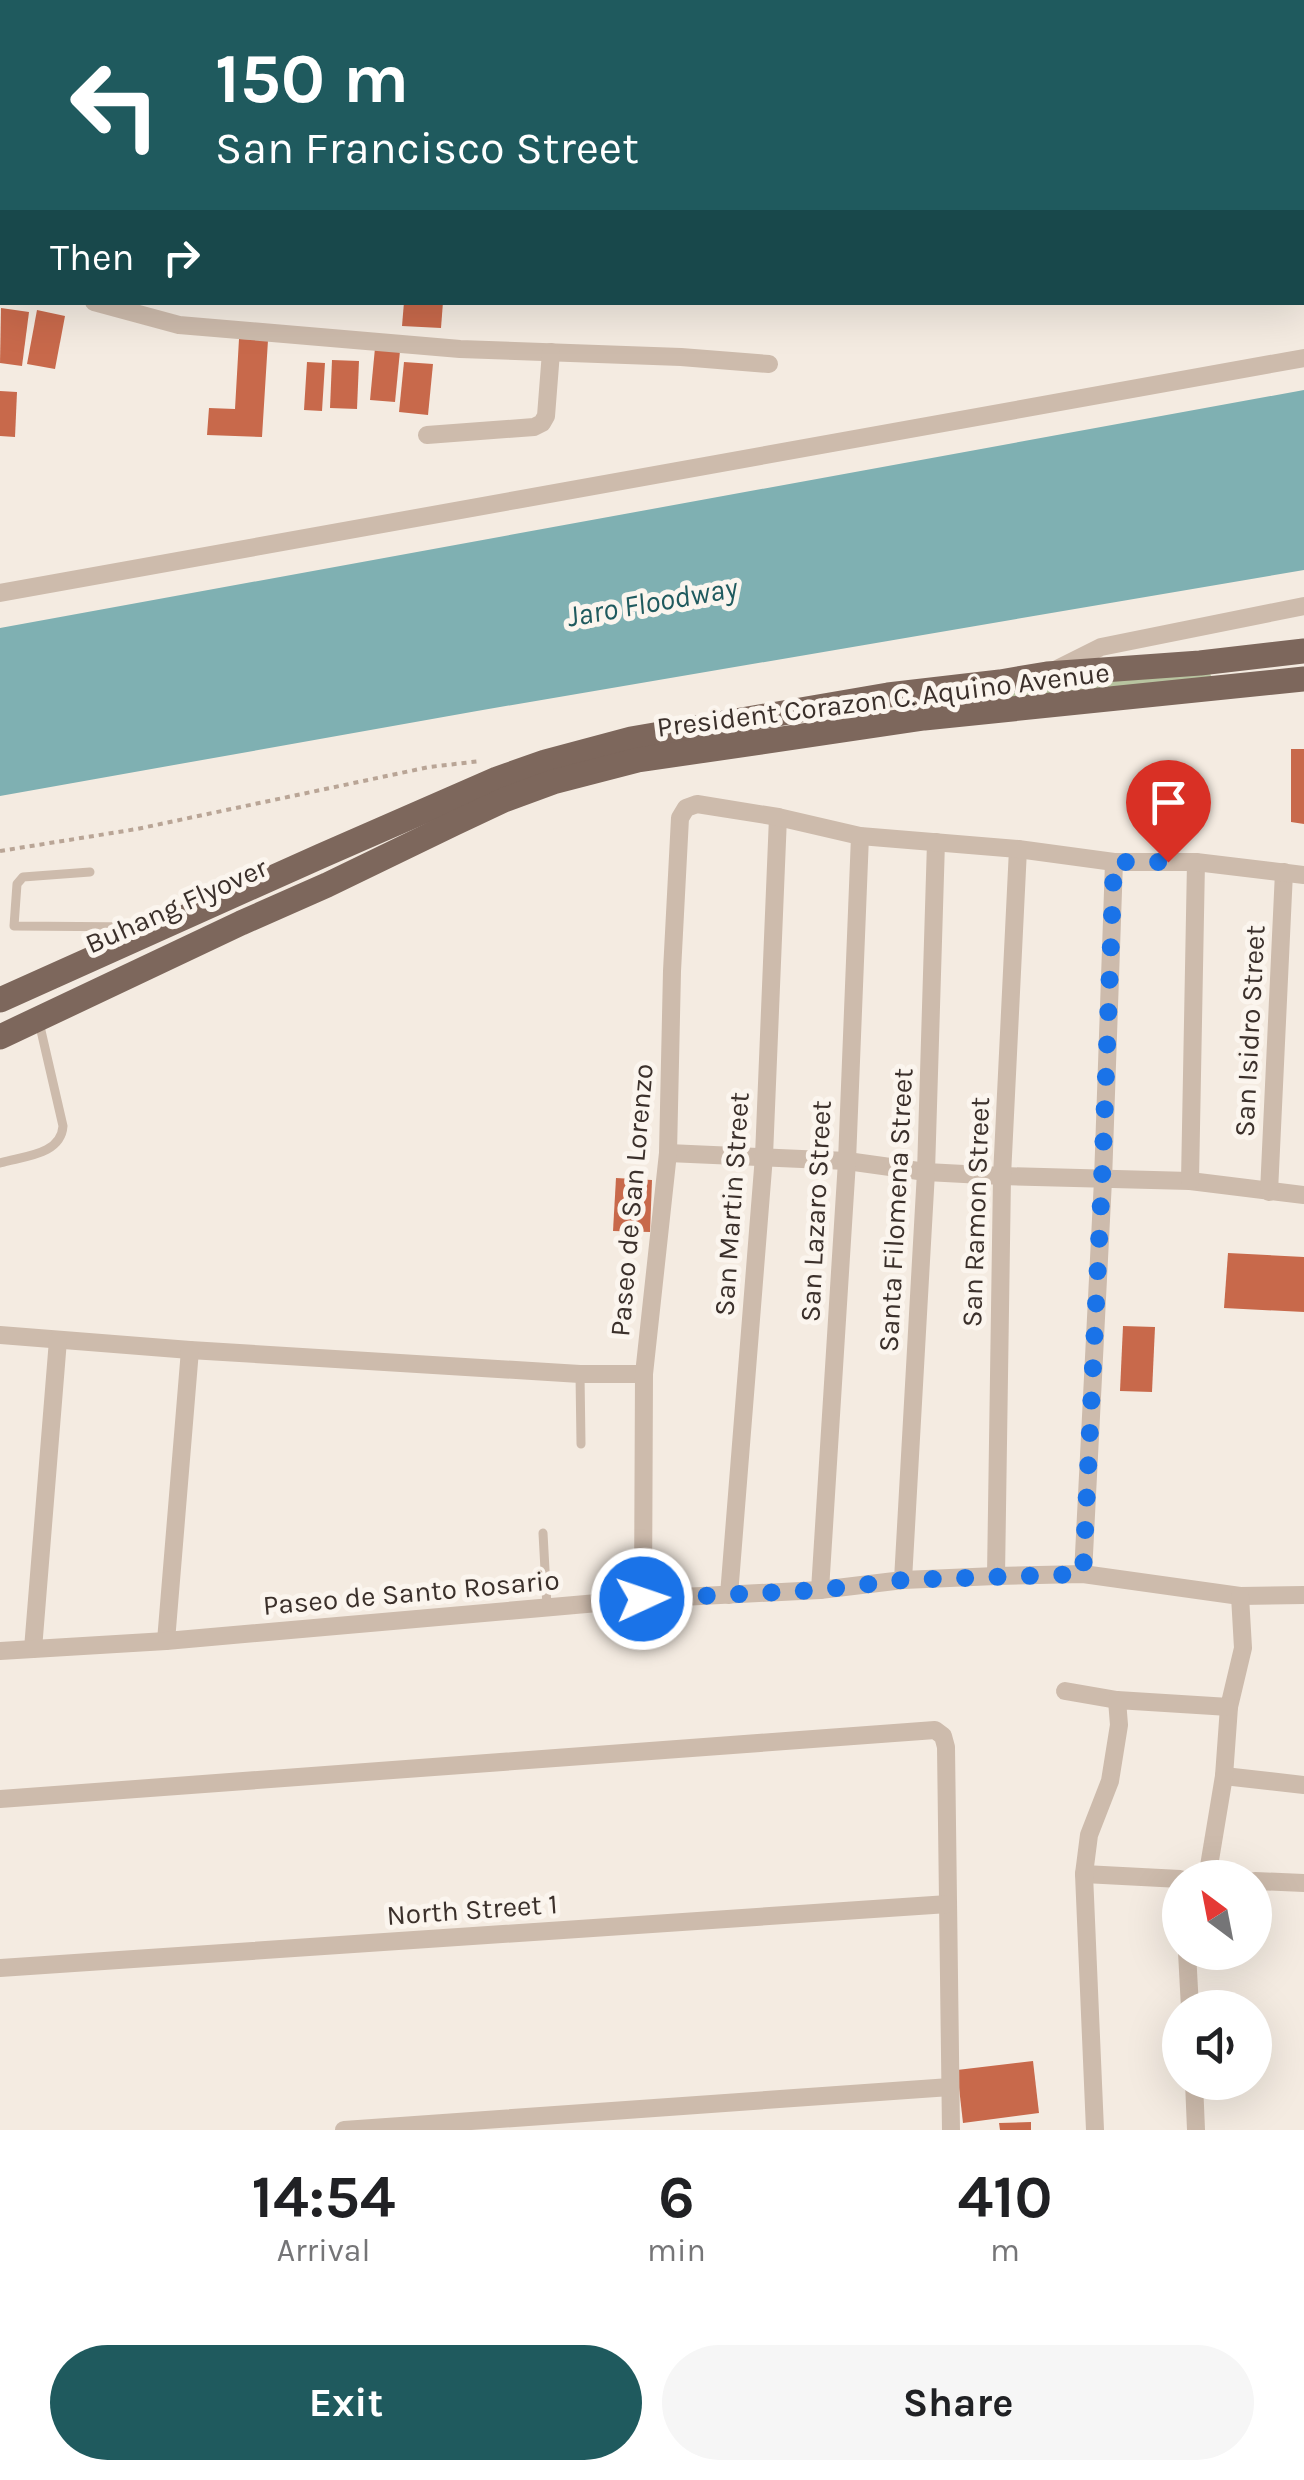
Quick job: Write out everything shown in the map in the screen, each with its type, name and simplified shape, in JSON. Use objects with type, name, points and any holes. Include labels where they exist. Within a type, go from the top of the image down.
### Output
[{"type":"main road","name":"President Corazon C. Aquino Avenue","points":[[0,1037],[417,828],[524,769],[632,739],[888,695],[1047,674],[1304,651]]},
{"type":"main road","points":[[1277,654],[1269,658],[1264,668],[1270,680],[1291,681]]},
{"type":"main road","points":[[1200,663],[1210,666],[1216,676],[1214,685],[1203,691]]},
{"type":"main road","name":"President Corazon C. Aquino Avenue","points":[[0,1000],[166,927],[417,828],[542,786],[638,760],[924,718],[1291,681]]},
{"type":"main road","points":[[1000,682],[987,694],[992,704],[1001,709]]},
{"type":"main road","name":"President Corazon C. Aquino Avenue","points":[[375,847],[417,828]]},
{"type":"main road","name":"Buhang Flyover","points":[[0,1017],[375,847]]},
{"type":"street","points":[[105,305],[179,325],[460,349],[769,364]]},
{"type":"street","points":[[427,435],[534,427],[542,423],[546,416],[551,352]]},
{"type":"street","points":[[0,593],[1304,358]]},
{"type":"street","points":[[1047,674],[1101,647],[1304,606]]},
{"type":"street","name":"Paseo de San Lorenzo","points":[[642,1599],[644,1374],[668,1153],[680,818],[686,808],[697,804],[778,817]]},
{"type":"street","points":[[778,817],[860,836],[1018,849],[1114,862],[1196,862],[1304,874]]},
{"type":"street","name":"San Martin Street","points":[[730,1595],[764,1156],[778,817]]},
{"type":"street","name":"San Lazaro Street","points":[[820,1590],[846,1162],[860,836]]},
{"type":"street","name":"Santa Filomena Street","points":[[903,1580],[926,1172],[936,842]]},
{"type":"street","name":"San Ramon Street","points":[[996,1576],[1002,1176],[1018,849]]},
{"type":"street","points":[[1083,1574],[1114,862]]},
{"type":"street","points":[[1190,1181],[1196,862]]},
{"type":"street","name":"San Isidro Street","points":[[1269,1192],[1284,872]]},
{"type":"street","points":[[668,1153],[846,1162],[926,1172],[1190,1181],[1304,1194]]},
{"type":"street","points":[[0,1335],[580,1374],[644,1374]]},
{"type":"street","points":[[33,1648],[58,1340]]},
{"type":"street","points":[[166,1641],[190,1350]]},
{"type":"street","name":"Paseo de Santo Rosario","points":[[0,1651],[166,1641],[642,1599],[996,1576],[1083,1574],[1240,1596],[1304,1595]]},
{"type":"street","points":[[1210,1860],[1224,1776],[1229,1707],[1243,1648],[1240,1596]]},
{"type":"street","points":[[1064,1690],[1118,1700],[1229,1707]]},
{"type":"street","points":[[1096,2130],[1084,1874],[1089,1835],[1110,1782],[1119,1725],[1118,1700]]},
{"type":"street","points":[[0,1799],[935,1730],[946,1747],[950,2130]]},
{"type":"street","points":[[1224,1776],[1304,1784]]},
{"type":"street","points":[[1084,1874],[1162,1877]]},
{"type":"street","points":[[1272,1882],[1304,1883]]},
{"type":"street","name":"North Street 1","points":[[0,1968],[948,1904]]},
{"type":"street","points":[[344,2130],[950,2087]]},
{"type":"street","points":[[1195,2100],[1196,2130]]},
{"type":"lane","points":[[14,926],[17,884],[23,877],[90,872]]},
{"type":"lane","points":[[0,926],[166,927]]},
{"type":"lane","points":[[0,1162],[54,1147],[62,1138],[63,1126],[38,1019]]},
{"type":"lane","points":[[580,1374],[581,1444]]},
{"type":"lane","points":[[543,1533],[547,1607]]},
{"type":"path","points":[[0,852],[137,829],[429,767],[496,761],[524,769]]},
{"type":"green space","points":[[1209,671],[1212,678],[994,702],[992,697],[993,690]]},
{"type":"water","name":"Jaro Floodway","points":[[1304,390],[1304,570],[0,796],[0,628]]},
{"type":"building","points":[[404,305],[443,305],[441,328],[402,326]]},
{"type":"building","points":[[1,308],[29,312],[22,366],[0,363]]},
{"type":"building","points":[[37,310],[65,316],[55,369],[27,364]]},
{"type":"building","points":[[239,339],[268,340],[262,437],[207,435],[209,408],[235,409]]},
{"type":"building","points":[[375,348],[400,351],[395,402],[370,400]]},
{"type":"building","points":[[332,360],[359,361],[357,409],[330,408]]},
{"type":"building","points":[[307,362],[325,363],[322,411],[304,410]]},
{"type":"building","points":[[404,362],[433,364],[428,415],[399,412]]},
{"type":"building","points":[[0,391],[17,392],[15,437],[0,436]]},
{"type":"building","points":[[1291,749],[1304,749],[1304,824],[1291,822]]},
{"type":"building","points":[[616,1178],[652,1180],[650,1232],[613,1231]]},
{"type":"building","points":[[1228,1253],[1304,1257],[1304,1312],[1224,1308]]},
{"type":"building","points":[[1123,1326],[1155,1327],[1152,1392],[1120,1391]]},
{"type":"building","points":[[1033,2061],[1039,2113],[963,2123],[957,2070]]},
{"type":"building","points":[[1031,2122],[1031,2130],[1000,2130],[999,2123]]},
{"type":"route","points":[[642,1599],[820,1590],[903,1580],[1083,1574],[1114,862],[1168,862]]}]
